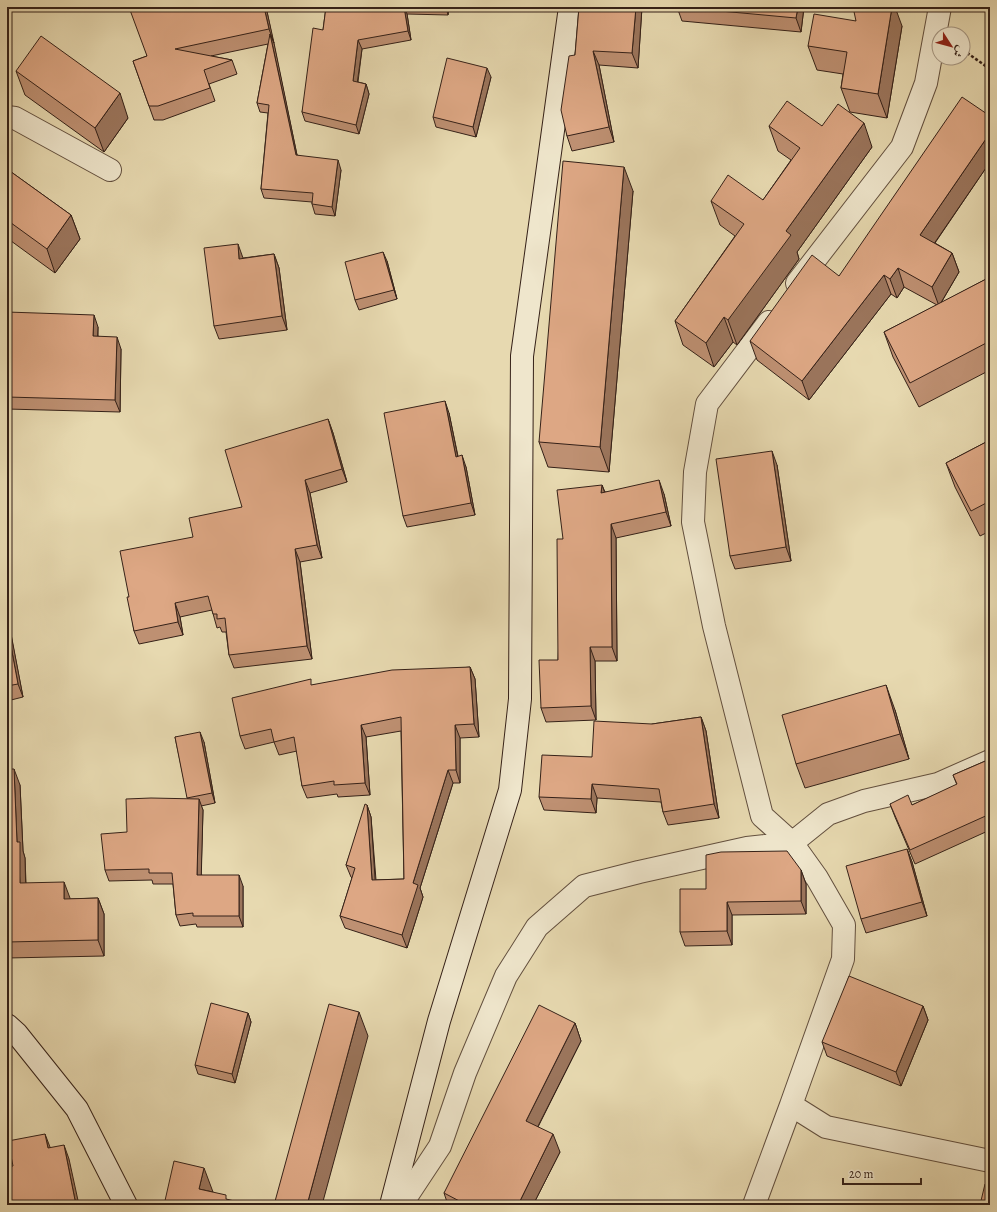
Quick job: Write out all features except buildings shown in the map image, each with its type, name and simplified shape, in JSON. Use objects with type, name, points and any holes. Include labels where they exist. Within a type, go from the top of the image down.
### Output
[{"type":"street","points":[[391,1205],[439,1021],[510,790],[520,699],[522,356],[570,7]]},
{"type":"street","points":[[754,1205],[843,959],[844,925],[817,878],[792,843],[762,816],[714,626],[693,522],[695,472],[707,404],[902,147],[926,84],[940,7]]},
{"type":"street","points":[[7,117],[15,118],[110,170]]},
{"type":"street","points":[[401,1205],[440,1146],[466,1073],[506,976],[537,927],[584,886],[747,848],[792,843],[828,814],[864,801],[938,784],[990,761]]},
{"type":"street","points":[[7,1025],[17,1034],[78,1109],[126,1205]]},
{"type":"street","points":[[791,1105],[826,1127],[990,1161]]},
{"type":"path","points":[[971,56],[990,69]]}]
